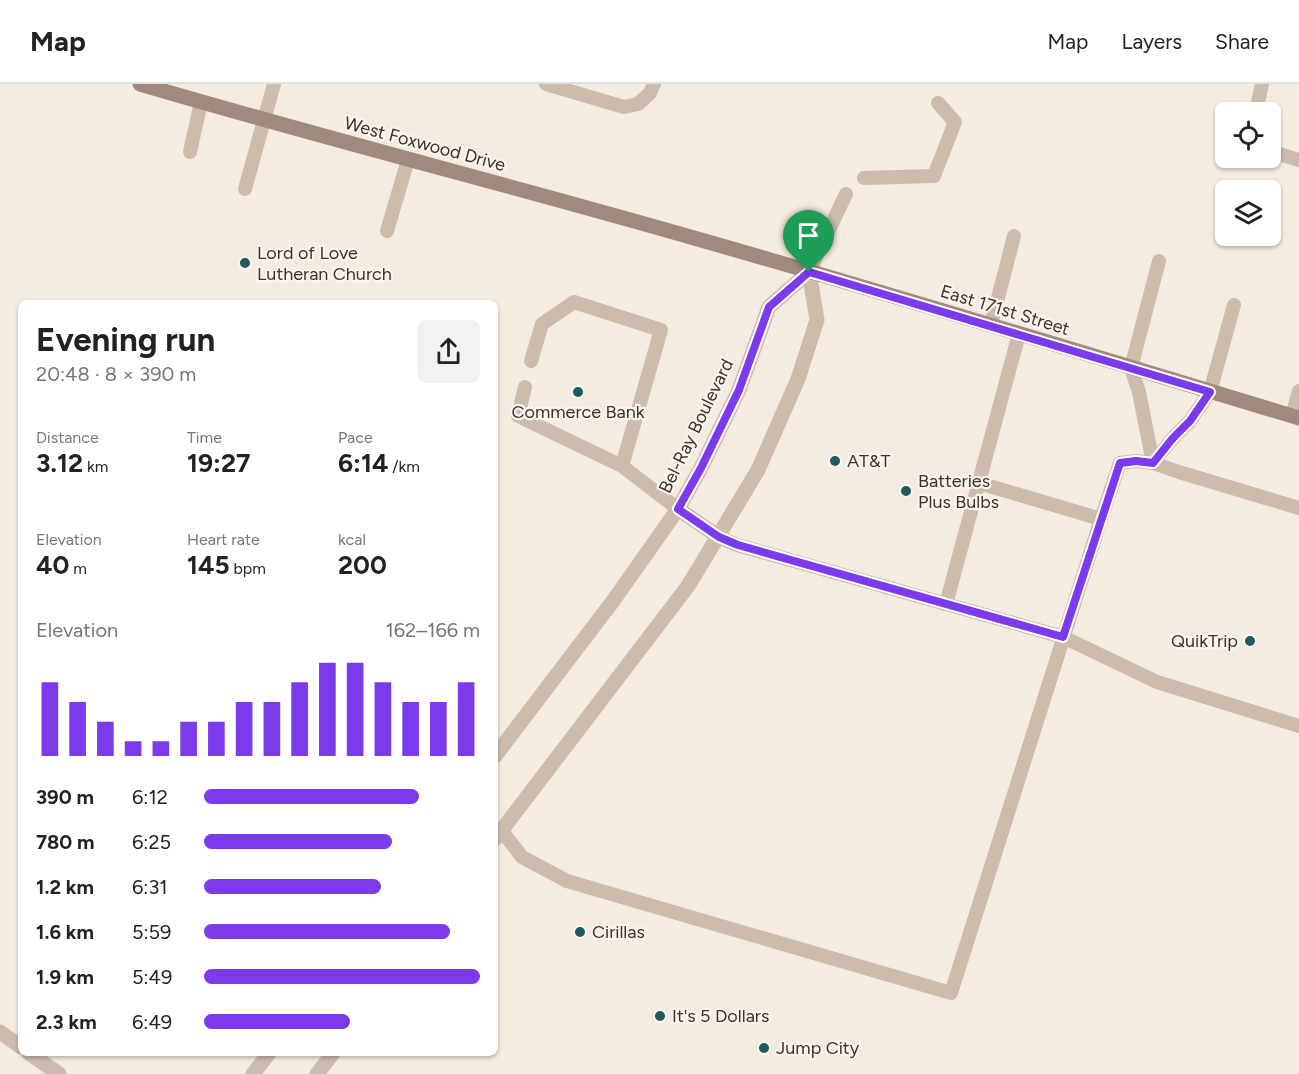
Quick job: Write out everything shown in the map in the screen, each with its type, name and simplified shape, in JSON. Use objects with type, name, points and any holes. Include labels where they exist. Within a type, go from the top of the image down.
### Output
[{"type":"main road","name":"West Foxwood Drive","points":[[140,84],[700,240]]},
{"type":"main road","name":"East 171st Street","points":[[700,240],[1295,417]]},
{"type":"street","name":"Bel-Ray Boulevard","points":[[498,752],[613,601],[678,509],[739,390],[769,307],[809,272]]},
{"type":"street","points":[[498,831],[688,586],[758,471],[798,379],[817,320],[809,272]]},
{"type":"street","name":"Bel-Ray Boulevard","points":[[678,509],[719,537]]},
{"type":"street","points":[[0,1032],[18,1045]]},
{"type":"street","points":[[33,1056],[59,1074]]},
{"type":"street","points":[[253,1074],[267,1056]]},
{"type":"street","points":[[317,1074],[331,1056]]},
{"type":"lane","points":[[245,189],[274,84]]},
{"type":"lane","points":[[546,84],[624,107],[638,104],[650,93],[654,84]]},
{"type":"lane","points":[[1258,102],[1262,84]]},
{"type":"lane","points":[[190,152],[201,102]]},
{"type":"lane","points":[[864,178],[934,176],[955,122],[938,103]]},
{"type":"lane","points":[[1281,154],[1299,160]]},
{"type":"lane","points":[[387,231],[408,160]]},
{"type":"lane","points":[[809,272],[846,194]]},
{"type":"lane","points":[[991,326],[1014,236]]},
{"type":"lane","points":[[1153,463],[1139,392],[1131,368],[1159,261]]},
{"type":"lane","points":[[531,361],[542,324],[574,302],[661,330],[622,466]]},
{"type":"lane","points":[[1153,463],[1190,421],[1210,392],[1234,305]]},
{"type":"lane","points":[[945,604],[1019,334]]},
{"type":"lane","points":[[525,387],[518,416],[622,466],[678,509]]},
{"type":"lane","points":[[1295,417],[1299,391]]},
{"type":"lane","points":[[498,833],[522,857],[567,881],[951,993],[1120,463],[1136,461],[1153,463],[1299,508]]},
{"type":"lane","points":[[979,483],[1101,519]]},
{"type":"lane","points":[[719,537],[738,545],[1063,637],[1157,682],[1299,726]]},
{"type":"place","name":"Lord of Love Lutheran Church","points":[[245,263]]},
{"type":"place","name":"Commerce Bank","points":[[578,392]]},
{"type":"place","name":"AT&T","points":[[835,461]]},
{"type":"place","name":"Batteries Plus Bulbs","points":[[906,491]]},
{"type":"place","name":"QuikTrip","points":[[1250,641]]},
{"type":"place","name":"Cirillas","points":[[580,932]]},
{"type":"place","name":"It's 5 Dollars","points":[[660,1016]]},
{"type":"place","name":"Jump City","points":[[764,1048]]},
{"type":"route","points":[[809,272],[1210,392],[1190,421],[1153,463],[1136,461],[1120,463],[1063,637],[738,545],[719,537],[678,509],[739,390],[769,307],[809,272]]}]
